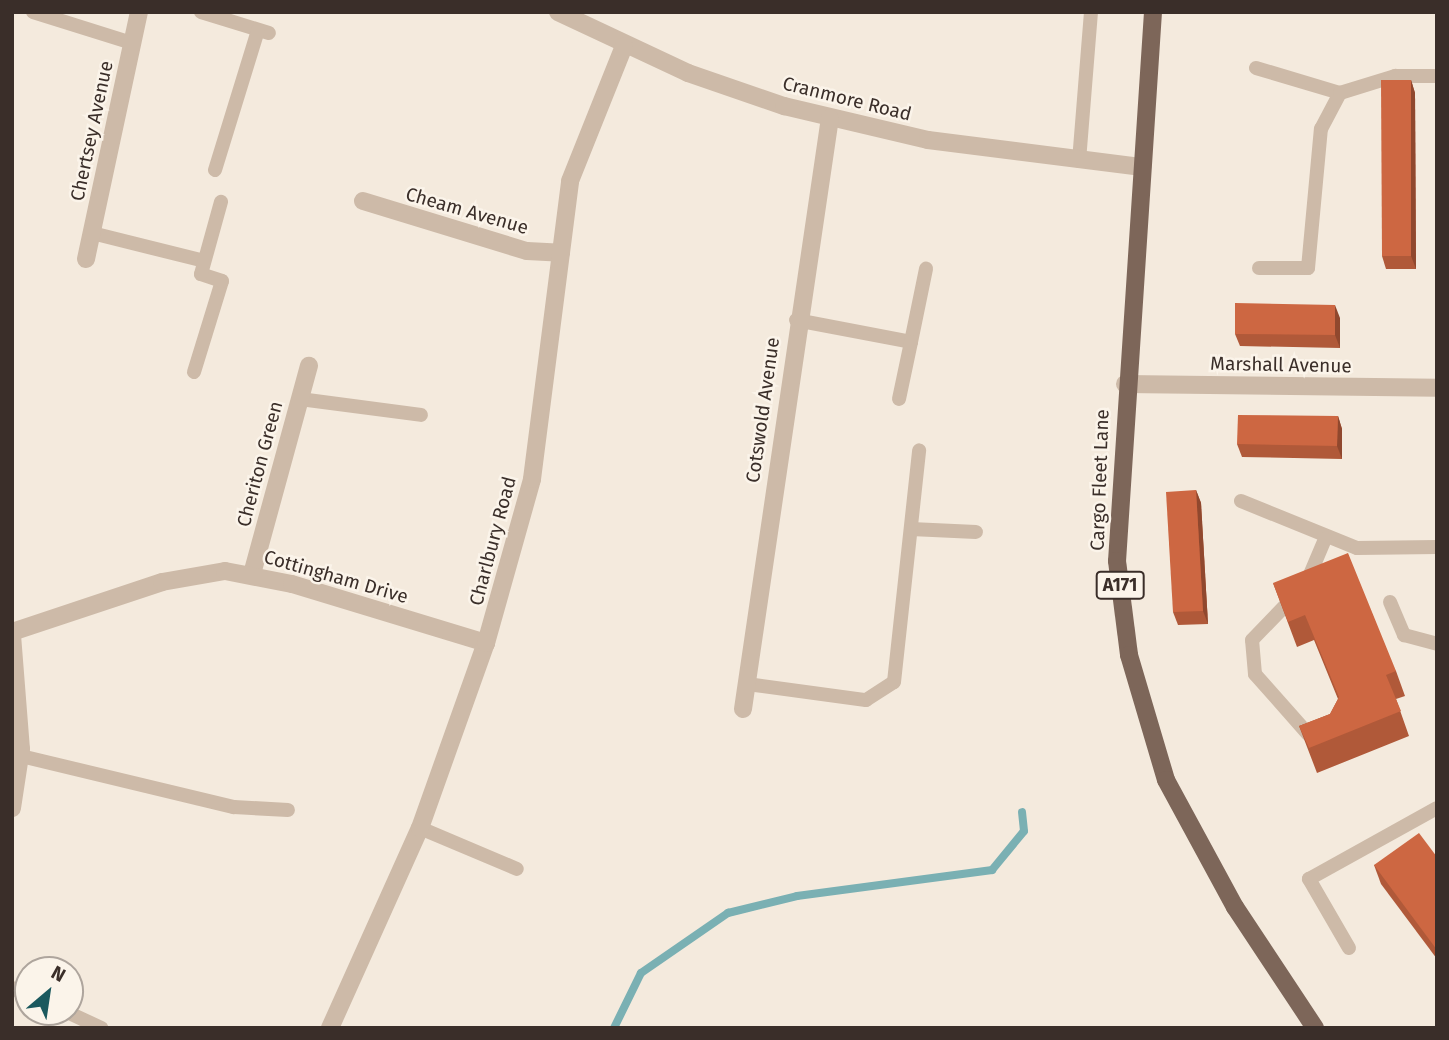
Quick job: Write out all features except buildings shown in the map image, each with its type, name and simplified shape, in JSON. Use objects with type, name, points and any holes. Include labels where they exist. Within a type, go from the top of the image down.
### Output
[{"type":"main road","name":"Cargo Fleet Lane","points":[[1153,12],[1125,384],[1117,561],[1139,704],[1190,825],[1315,1028]]},
{"type":"street","name":"Chertsey Avenue","points":[[86,259],[139,12]]},
{"type":"street","name":"Cranmore Road","points":[[558,12],[624,47],[737,92],[830,118],[928,140],[1142,167]]},
{"type":"street","name":"Charlbury Road","points":[[330,1028],[421,828],[486,643],[532,479],[570,181],[624,47]]},
{"type":"street","name":"Cotswold Avenue","points":[[743,709],[796,320],[830,118]]},
{"type":"street","name":"Cheam Avenue","points":[[363,201],[477,238],[561,253]]},
{"type":"street","name":"Cheriton Green","points":[[252,574],[309,366]]},
{"type":"street","name":"Marshall Avenue","points":[[1125,384],[1437,388]]},
{"type":"street","name":"Cottingham Drive","points":[[12,634],[162,582],[225,571],[252,574],[486,643]]},
{"type":"street","points":[[12,634],[21,756],[12,808]]},
{"type":"lane","points":[[33,12],[132,43]]},
{"type":"lane","points":[[201,12],[263,31],[215,170]]},
{"type":"lane","points":[[1079,161],[1091,12]]},
{"type":"lane","points":[[1256,68],[1340,93],[1395,76],[1437,76]]},
{"type":"lane","points":[[1259,268],[1308,268],[1321,129],[1340,93]]},
{"type":"lane","points":[[194,372],[222,281],[201,274],[221,202]]},
{"type":"lane","points":[[92,233],[204,261]]},
{"type":"lane","points":[[899,398],[926,269]]},
{"type":"lane","points":[[796,320],[911,342]]},
{"type":"lane","points":[[300,399],[421,415]]},
{"type":"lane","points":[[747,684],[866,700],[882,695],[897,670],[919,450]]},
{"type":"lane","points":[[1241,500],[1325,539],[1357,548],[1437,547]]},
{"type":"lane","points":[[911,529],[976,532]]},
{"type":"lane","points":[[1308,734],[1255,674],[1252,640],[1302,590],[1325,539]]},
{"type":"lane","points":[[1390,602],[1404,635],[1437,644]]},
{"type":"lane","points":[[21,756],[234,807],[288,810]]},
{"type":"lane","points":[[1349,948],[1309,879],[1437,808]]},
{"type":"lane","points":[[421,828],[517,869]]},
{"type":"lane","points":[[84,1020],[102,1028]]},
{"type":"waterway","points":[[614,1028],[641,973],[728,913],[797,896],[992,870],[1024,831],[1022,812]]}]
